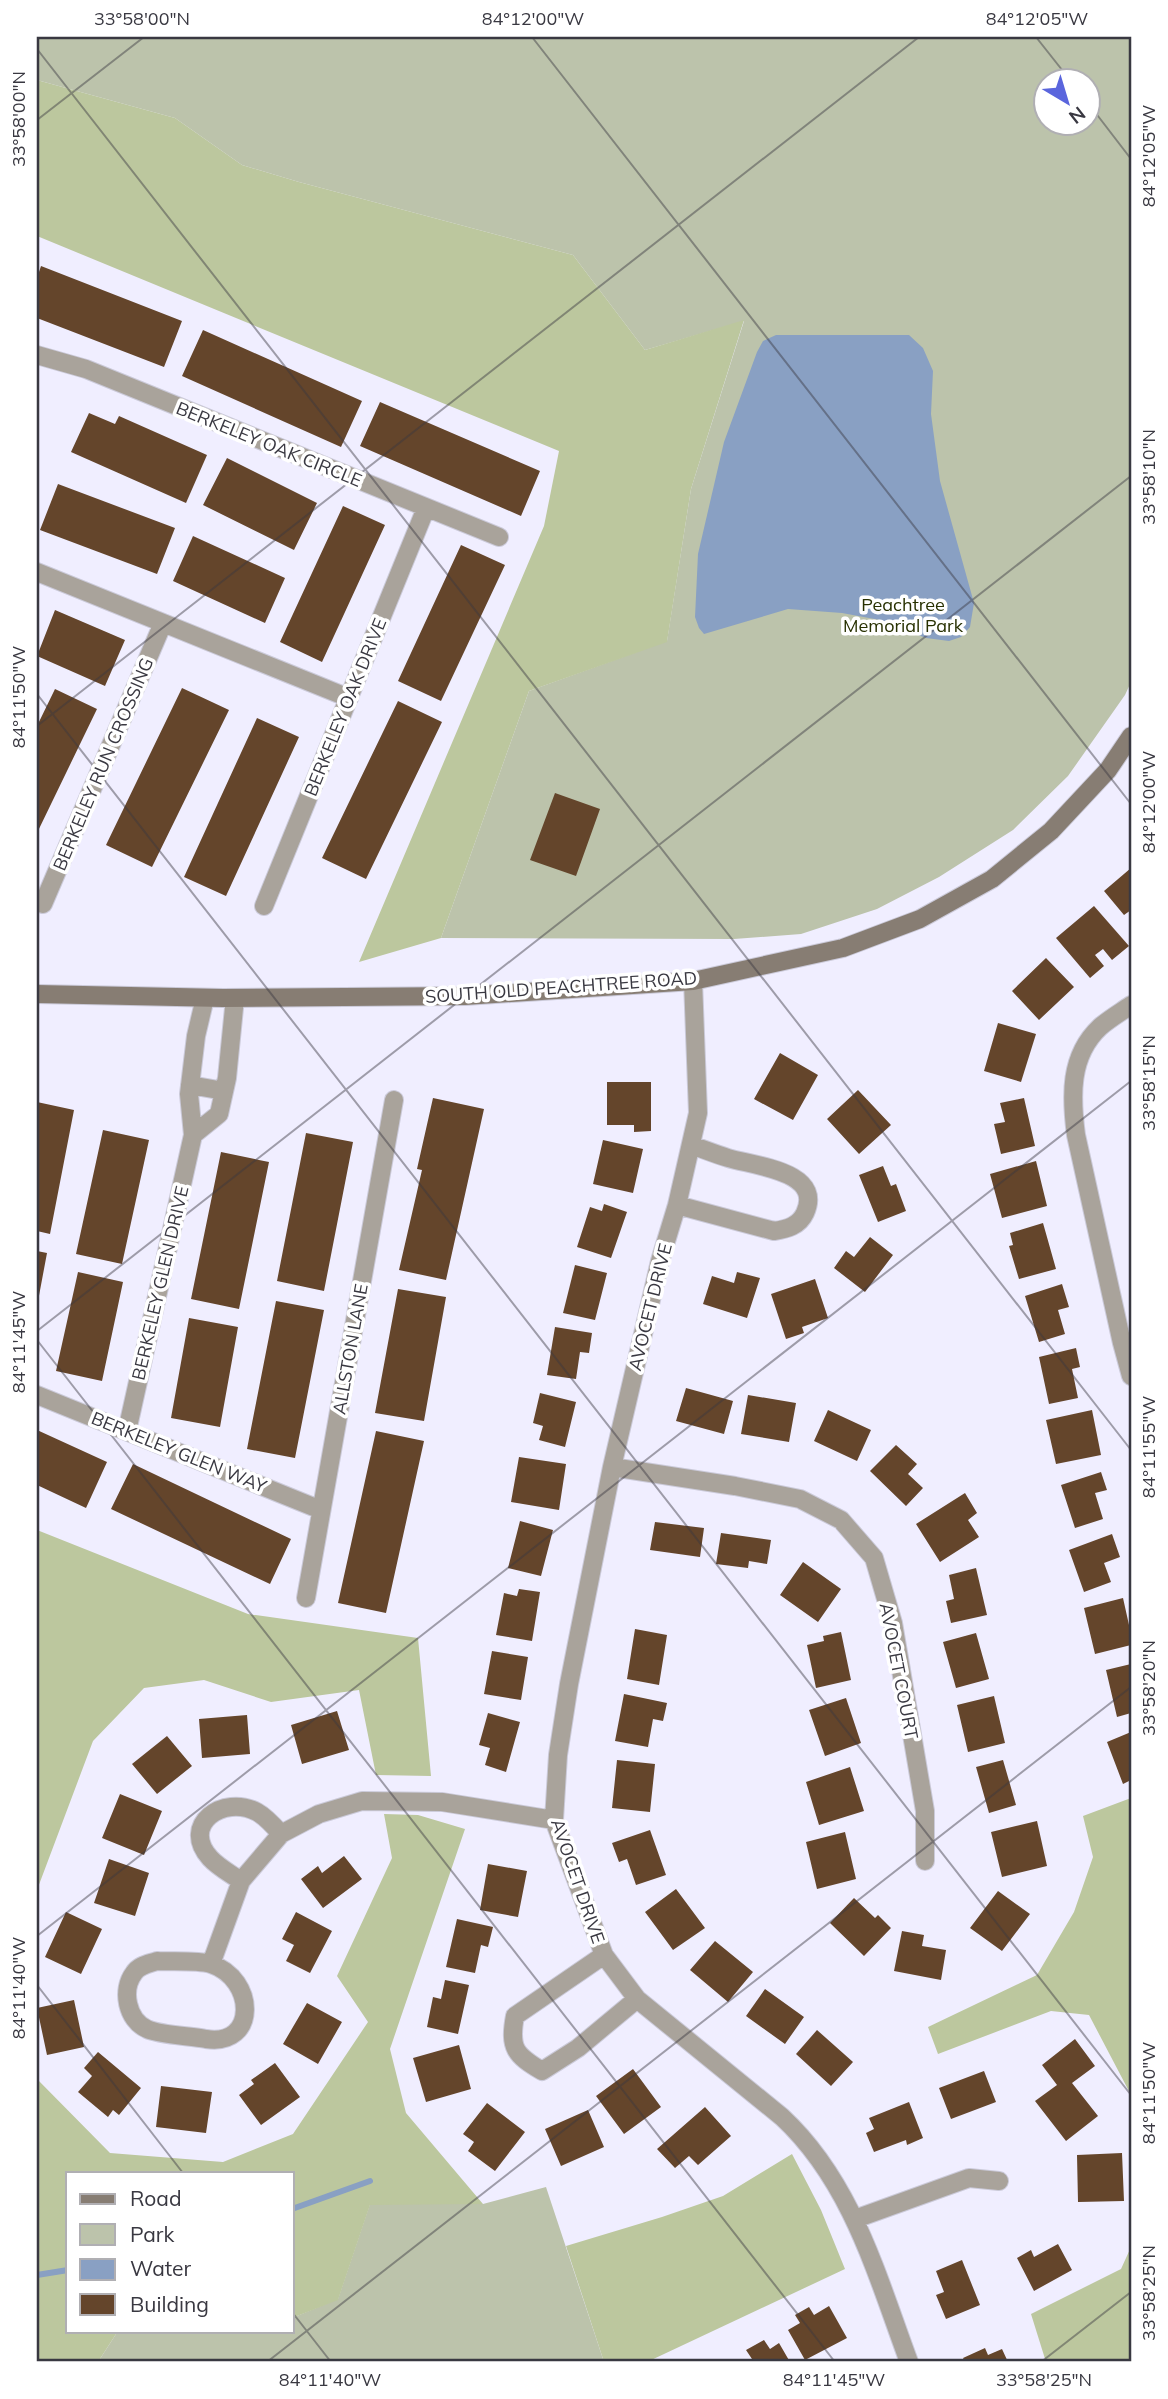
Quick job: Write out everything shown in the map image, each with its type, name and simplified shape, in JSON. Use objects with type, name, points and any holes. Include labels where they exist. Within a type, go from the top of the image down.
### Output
[{"type":"street","name":"BERKELEY OAK CIRCLE","points":[[37,355],[86,369],[499,537]]},
{"type":"street","name":"BERKELEY OAK DRIVE","points":[[264,906],[426,508]]},
{"type":"street","points":[[37,572],[349,698]]},
{"type":"street","name":"BERKELEY RUN CROSSING","points":[[43,904],[163,623]]},
{"type":"street","name":"SOUTH OLD PEACHTREE ROAD","points":[[37,994],[205,998],[466,996],[693,981],[843,948],[920,919],[992,878],[1051,831],[1108,770],[1131,736]]},
{"type":"street","name":"AVOCET DRIVE","points":[[693,981],[698,1113],[612,1466],[569,1684],[558,1755],[554,1821],[604,1955],[636,1999],[798,2132],[826,2166],[855,2219],[909,2362]]},
{"type":"street","name":"BERKELEY GLEN DRIVE","points":[[127,1432],[193,1135],[190,1085],[196,1036],[205,998]]},
{"type":"street","points":[[193,1135],[219,1114],[235,998]]},
{"type":"street","points":[[1131,1005],[1100,1027],[1078,1058],[1072,1106],[1076,1135],[1131,1376]]},
{"type":"street","points":[[190,1085],[224,1091]]},
{"type":"street","name":"ALLSTON LANE","points":[[306,1598],[394,1100]]},
{"type":"street","points":[[677,1205],[774,1231],[789,1229],[800,1221],[809,1200],[804,1185],[790,1175],[691,1145]]},
{"type":"street","name":"BERKELEY GLEN WAY","points":[[37,1395],[321,1510]]},
{"type":"street","name":"AVOCET COURT","points":[[612,1466],[800,1499],[841,1520],[874,1558],[893,1623],[925,1811],[925,1861]]},
{"type":"street","points":[[211,1964],[241,1881],[281,1834],[318,1814],[362,1801],[442,1802],[554,1821]]},
{"type":"street","points":[[241,1881],[210,1858],[202,1845],[201,1831],[204,1820],[223,1807],[239,1806],[256,1811],[281,1834]]},
{"type":"street","points":[[604,1955],[516,2015],[511,2035],[520,2057],[542,2071],[597,2034],[636,1999]]},
{"type":"street","points":[[157,1961],[211,1964],[236,1979],[246,1999],[246,2018],[234,2032],[218,2041],[147,2029],[133,2018],[128,1990],[132,1975],[141,1966],[157,1961]]},
{"type":"street","points":[[855,2219],[969,2178],[999,2181]]},
{"type":"green space","name":"Peachtree Memorial Park","points":[[37,37],[1131,37],[1131,682],[1125,695],[1068,776],[1013,830],[939,877],[877,909],[801,934],[734,939],[441,938],[529,691],[667,641],[691,489],[744,321],[645,350],[573,255],[242,165],[175,118],[37,80]]},
{"type":"green space","points":[[37,80],[175,118],[242,165],[573,255],[645,350],[744,320],[691,489],[667,642],[529,691],[441,938],[359,962],[544,526],[559,451],[37,236]]},
{"type":"green space","points":[[37,1530],[248,1614],[418,1638],[431,1776],[376,1775],[359,1690],[271,1702],[204,1680],[144,1688],[93,1741],[37,1890]]},
{"type":"green space","points":[[1131,1798],[1131,2095],[1089,2015],[1051,2011],[938,2054],[928,2027],[1037,1975],[1074,1912],[1093,1857],[1083,1816]]},
{"type":"green space","points":[[384,1814],[418,1815],[465,1829],[390,2049],[406,2113],[483,2204],[370,2205],[338,2300],[294,2317],[294,2172],[66,2172],[66,2332],[117,2332],[98,2362],[37,2362],[37,2079],[110,2153],[223,2162],[293,2134],[368,2022],[337,1976],[392,1858]]},
{"type":"green space","points":[[792,2154],[821,2210],[845,2269],[647,2362],[604,2362],[566,2246],[723,2196]]},
{"type":"green space","points":[[546,2187],[604,2362],[98,2362],[117,2332],[294,2332],[294,2317],[338,2299],[370,2204],[483,2204]]},
{"type":"green space","points":[[1131,2247],[1131,2362],[1046,2362],[1031,2314],[1121,2269]]},
{"type":"water","points":[[776,335],[909,335],[923,348],[933,371],[931,414],[940,481],[974,603],[970,627],[961,637],[949,641],[926,638],[880,620],[842,613],[788,609],[704,634],[699,628],[695,617],[698,554],[724,442],[757,352],[763,341]]},
{"type":"building","points":[[41,266],[182,321],[164,367],[37,318],[37,278]]},
{"type":"building","points":[[203,330],[362,401],[341,447],[182,376]]},
{"type":"building","points":[[380,402],[540,471],[521,516],[360,446]]},
{"type":"building","points":[[89,413],[115,424],[119,416],[207,455],[186,503],[71,452]]},
{"type":"building","points":[[227,458],[317,503],[294,550],[203,505]]},
{"type":"building","points":[[58,484],[175,528],[157,574],[40,530]]},
{"type":"building","points":[[343,506],[385,525],[322,662],[280,642]]},
{"type":"building","points":[[193,536],[285,578],[265,623],[173,581]]},
{"type":"building","points":[[461,545],[505,565],[441,701],[398,681]]},
{"type":"building","points":[[55,610],[125,640],[105,686],[37,656]]},
{"type":"building","points":[[182,688],[229,710],[152,867],[106,845]]},
{"type":"building","points":[[55,689],[97,709],[37,833],[37,726]]},
{"type":"building","points":[[398,701],[442,722],[366,879],[322,858]]},
{"type":"building","points":[[257,718],[299,737],[226,896],[184,877]]},
{"type":"building","points":[[555,793],[600,809],[576,876],[530,860]]},
{"type":"building","points":[[1131,868],[1131,910],[1124,915],[1104,891]]},
{"type":"building","points":[[1094,906],[1129,946],[1112,960],[1103,949],[1095,955],[1104,966],[1090,978],[1056,938]]},
{"type":"building","points":[[1046,958],[1074,987],[1039,1020],[1012,991]]},
{"type":"building","points":[[998,1023],[1036,1034],[1021,1082],[984,1071]]},
{"type":"building","points":[[780,1053],[818,1075],[793,1120],[754,1099]]},
{"type":"building","points":[[607,1082],[651,1082],[651,1131],[634,1132],[634,1125],[607,1125]]},
{"type":"building","points":[[858,1090],[891,1125],[859,1154],[827,1119]]},
{"type":"building","points":[[433,1098],[484,1109],[446,1280],[399,1270],[422,1170],[417,1169]]},
{"type":"building","points":[[1024,1098],[1035,1146],[1001,1154],[994,1124],[1005,1122],[1000,1103]]},
{"type":"building","points":[[37,1102],[74,1110],[50,1234],[37,1231]]},
{"type":"building","points":[[103,1130],[149,1140],[122,1264],[76,1254]]},
{"type":"building","points":[[306,1133],[353,1142],[324,1291],[277,1281]]},
{"type":"building","points":[[603,1140],[643,1149],[633,1193],[593,1184]]},
{"type":"building","points":[[221,1152],[269,1162],[239,1309],[191,1299]]},
{"type":"building","points":[[1036,1161],[1047,1206],[1002,1218],[990,1174]]},
{"type":"building","points":[[883,1166],[891,1186],[896,1184],[906,1211],[878,1222],[859,1175]]},
{"type":"building","points":[[604,1204],[627,1212],[611,1258],[577,1247],[590,1207],[602,1211]]},
{"type":"building","points":[[1043,1223],[1056,1269],[1019,1279],[1009,1246],[1013,1245],[1010,1233]]},
{"type":"building","points":[[870,1237],[893,1255],[865,1292],[834,1268],[846,1251],[854,1257]]},
{"type":"building","points":[[37,1251],[47,1253],[38,1301],[37,1301]]},
{"type":"building","points":[[575,1265],[607,1273],[595,1320],[563,1313]]},
{"type":"building","points":[[78,1272],[123,1282],[102,1381],[56,1371]]},
{"type":"building","points":[[737,1272],[760,1278],[747,1318],[703,1304],[712,1276],[734,1283]]},
{"type":"building","points":[[815,1279],[828,1318],[802,1327],[804,1333],[786,1339],[771,1294]]},
{"type":"building","points":[[1062,1284],[1069,1307],[1058,1310],[1065,1334],[1039,1342],[1025,1296]]},
{"type":"building","points":[[398,1289],[446,1297],[424,1421],[375,1413]]},
{"type":"building","points":[[276,1301],[324,1310],[295,1458],[247,1449]]},
{"type":"building","points":[[189,1318],[238,1327],[220,1427],[171,1418]]},
{"type":"building","points":[[555,1327],[592,1333],[589,1353],[580,1352],[576,1379],[547,1375]]},
{"type":"building","points":[[1076,1348],[1080,1367],[1072,1369],[1078,1398],[1049,1404],[1039,1357]]},
{"type":"building","points":[[686,1388],[733,1401],[724,1434],[676,1421]]},
{"type":"building","points":[[540,1393],[576,1402],[565,1447],[539,1440],[543,1426],[533,1423]]},
{"type":"building","points":[[748,1395],[796,1403],[789,1442],[741,1434]]},
{"type":"building","points":[[828,1410],[871,1430],[857,1461],[814,1441]]},
{"type":"building","points":[[1092,1410],[1101,1455],[1056,1464],[1046,1420]]},
{"type":"building","points":[[37,1430],[107,1462],[86,1508],[37,1485]]},
{"type":"building","points":[[376,1431],[424,1441],[386,1613],[338,1603]]},
{"type":"building","points":[[896,1445],[917,1464],[908,1474],[923,1488],[906,1506],[870,1471]]},
{"type":"building","points":[[519,1457],[566,1464],[559,1510],[511,1502]]},
{"type":"building","points":[[133,1464],[291,1539],[270,1584],[111,1509]]},
{"type":"building","points":[[1101,1472],[1107,1490],[1095,1493],[1103,1519],[1075,1528],[1061,1485]]},
{"type":"building","points":[[965,1493],[977,1513],[968,1520],[979,1537],[940,1562],[916,1524]]},
{"type":"building","points":[[520,1521],[553,1530],[541,1576],[508,1568]]},
{"type":"building","points":[[655,1522],[704,1528],[700,1557],[650,1550]]},
{"type":"building","points":[[721,1533],[771,1540],[767,1564],[749,1561],[748,1568],[716,1564]]},
{"type":"building","points":[[1112,1534],[1120,1557],[1104,1563],[1111,1582],[1084,1592],[1069,1550]]},
{"type":"building","points":[[803,1562],[841,1589],[818,1622],[780,1595]]},
{"type":"building","points":[[976,1568],[987,1615],[951,1623],[946,1601],[954,1599],[949,1575]]},
{"type":"building","points":[[519,1589],[540,1592],[532,1641],[496,1635],[504,1593],[517,1596]]},
{"type":"building","points":[[1123,1598],[1131,1645],[1095,1654],[1084,1608]]},
{"type":"building","points":[[635,1629],[667,1635],[659,1685],[627,1679]]},
{"type":"building","points":[[841,1632],[851,1680],[816,1688],[807,1645],[824,1641],[823,1636]]},
{"type":"building","points":[[976,1633],[989,1679],[956,1688],[943,1642]]},
{"type":"building","points":[[492,1651],[528,1657],[521,1700],[484,1694]]},
{"type":"building","points":[[1131,1664],[1131,1713],[1117,1717],[1106,1670]]},
{"type":"building","points":[[624,1694],[667,1703],[663,1721],[653,1719],[648,1747],[615,1741]]},
{"type":"building","points":[[994,1696],[1005,1743],[968,1752],[957,1705]]},
{"type":"building","points":[[846,1698],[861,1743],[825,1756],[809,1710]]},
{"type":"building","points":[[337,1711],[349,1750],[302,1764],[291,1725]]},
{"type":"building","points":[[488,1713],[520,1722],[506,1772],[485,1765],[490,1748],[479,1745]]},
{"type":"building","points":[[247,1715],[250,1754],[202,1758],[199,1719]]},
{"type":"building","points":[[1131,1732],[1131,1780],[1123,1784],[1107,1742]]},
{"type":"building","points":[[167,1736],[192,1766],[157,1794],[132,1764]]},
{"type":"building","points":[[617,1760],[655,1764],[650,1812],[612,1808]]},
{"type":"building","points":[[1003,1760],[1016,1805],[989,1813],[976,1767]]},
{"type":"building","points":[[850,1767],[864,1811],[819,1825],[806,1782]]},
{"type":"building","points":[[120,1794],[162,1811],[144,1855],[102,1838]]},
{"type":"building","points":[[1037,1821],[1047,1866],[1002,1877],[991,1832]]},
{"type":"building","points":[[650,1830],[666,1875],[636,1885],[627,1859],[619,1862],[612,1843]]},
{"type":"building","points":[[845,1832],[856,1879],[817,1889],[806,1842]]},
{"type":"building","points":[[344,1856],[362,1879],[323,1908],[301,1879],[318,1866],[322,1873]]},
{"type":"building","points":[[109,1859],[149,1873],[135,1916],[94,1903]]},
{"type":"building","points":[[488,1864],[527,1871],[518,1917],[480,1910]]},
{"type":"building","points":[[676,1889],[705,1928],[673,1950],[645,1912]]},
{"type":"building","points":[[998,1891],[1030,1914],[1002,1951],[970,1928]]},
{"type":"building","points":[[854,1898],[875,1918],[878,1915],[891,1928],[864,1956],[830,1923]]},
{"type":"building","points":[[66,1912],[102,1929],[81,1974],[45,1957]]},
{"type":"building","points":[[296,1912],[332,1931],[310,1973],[286,1961],[294,1945],[282,1939]]},
{"type":"building","points":[[457,1919],[493,1927],[488,1947],[481,1945],[475,1973],[446,1967]]},
{"type":"building","points":[[902,1931],[924,1935],[922,1946],[946,1950],[941,1980],[894,1971]]},
{"type":"building","points":[[715,1941],[753,1972],[728,2002],[690,1970]]},
{"type":"building","points":[[445,1980],[469,1985],[458,2034],[427,2027],[433,1997],[441,1999]]},
{"type":"building","points":[[765,1989],[804,2017],[785,2044],[746,2016]]},
{"type":"building","points":[[74,2000],[84,2047],[47,2055],[37,2008]]},
{"type":"building","points":[[307,2003],[342,2022],[318,2064],[283,2044]]},
{"type":"building","points":[[817,2030],[853,2062],[831,2086],[796,2054]]},
{"type":"building","points":[[1075,2039],[1095,2066],[1072,2083],[1098,2116],[1066,2141],[1035,2101],[1057,2085],[1042,2065]]},
{"type":"building","points":[[459,2045],[471,2089],[426,2102],[413,2058]]},
{"type":"building","points":[[98,2052],[141,2088],[119,2115],[113,2110],[108,2117],[78,2092],[92,2076],[84,2068]]},
{"type":"building","points":[[275,2063],[300,2097],[261,2125],[239,2095],[254,2084],[251,2080]]},
{"type":"building","points":[[633,2069],[661,2107],[624,2134],[596,2096]]},
{"type":"building","points":[[984,2071],[996,2102],[951,2119],[939,2088]]},
{"type":"building","points":[[161,2086],[212,2092],[206,2133],[156,2127]]},
{"type":"building","points":[[909,2102],[923,2138],[907,2145],[906,2140],[874,2152],[866,2133],[874,2129],[869,2118]]},
{"type":"building","points":[[487,2103],[525,2132],[495,2171],[468,2151],[474,2142],[463,2134]]},
{"type":"building","points":[[705,2107],[731,2136],[698,2165],[689,2156],[675,2168],[657,2149]]},
{"type":"building","points":[[588,2110],[604,2147],[561,2166],[545,2129]]},
{"type":"building","points":[[1122,2153],[1124,2201],[1078,2202],[1077,2155]]},
{"type":"building","points":[[1058,2244],[1072,2270],[1034,2291],[1017,2258],[1031,2250],[1034,2257]]},
{"type":"building","points":[[962,2260],[980,2305],[946,2319],[936,2295],[944,2292],[936,2271]]},
{"type":"building","points":[[829,2306],[847,2338],[805,2360],[788,2330],[800,2323],[795,2315],[809,2307],[814,2315]]},
{"type":"building","points":[[764,2340],[770,2349],[779,2343],[790,2362],[754,2362],[746,2350]]},
{"type":"building","points":[[985,2348],[988,2355],[1002,2349],[1008,2362],[965,2362],[963,2358]]},
{"type":"waterway","points":[[294,2208],[370,2181]]},
{"type":"waterway","points":[[37,2275],[66,2270]]}]
